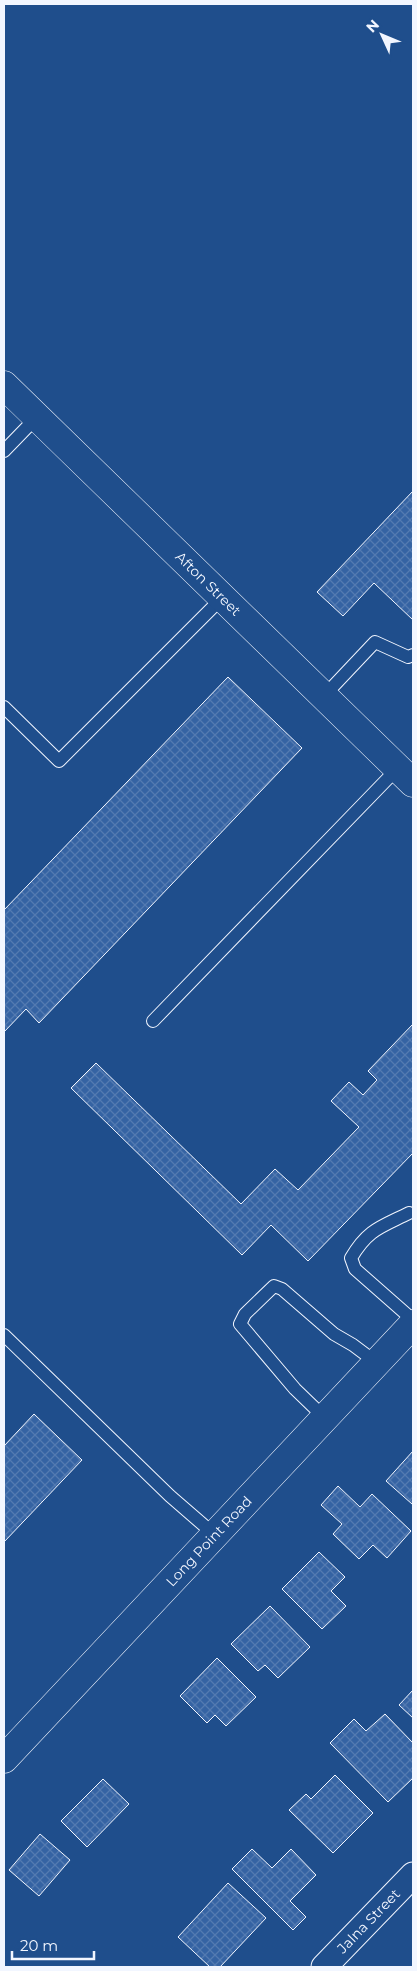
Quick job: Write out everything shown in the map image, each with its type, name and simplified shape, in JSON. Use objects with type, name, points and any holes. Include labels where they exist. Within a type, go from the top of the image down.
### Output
[{"type":"main road","name":"Afton Street","points":[[4,385],[406,776]]},
{"type":"main road","name":"Long Point Road","points":[[4,1758],[413,1324]]},
{"type":"street","name":"Jalna Street","points":[[324,1967],[413,1875]]},
{"type":"lane","points":[[4,450],[37,417]]},
{"type":"lane","points":[[4,707],[59,761],[222,598]]},
{"type":"lane","points":[[324,696],[375,642],[408,657],[413,655]]},
{"type":"lane","points":[[153,1021],[406,776]]},
{"type":"lane","points":[[412,1215],[370,1232],[352,1258],[355,1269],[413,1320]]},
{"type":"lane","points":[[325,1418],[295,1390],[240,1324],[245,1314],[274,1286],[282,1289],[334,1334],[353,1345],[377,1363]]},
{"type":"lane","points":[[4,1335],[170,1496],[214,1535]]},
{"type":"building","points":[[413,491],[413,620],[374,583],[343,616],[317,592]]},
{"type":"building","points":[[228,677],[302,748],[39,1023],[26,1009],[4,1032],[4,910]]},
{"type":"building","points":[[413,1024],[413,1153],[308,1261],[271,1225],[242,1255],[71,1088],[96,1063],[241,1204],[275,1169],[298,1190],[359,1127],[331,1101],[349,1082],[363,1095],[377,1080],[368,1071]]},
{"type":"building","points":[[34,1414],[82,1460],[4,1542],[4,1446]]},
{"type":"building","points":[[413,1451],[413,1503],[412,1504],[386,1481]]},
{"type":"building","points":[[338,1486],[360,1507],[372,1494],[411,1531],[387,1558],[373,1545],[359,1559],[333,1534],[342,1524],[321,1505]]},
{"type":"building","points":[[319,1552],[345,1577],[331,1591],[346,1606],[322,1629],[282,1589]]},
{"type":"building","points":[[270,1606],[310,1647],[278,1678],[265,1665],[258,1671],[231,1644]]},
{"type":"building","points":[[217,1658],[256,1697],[226,1726],[215,1715],[207,1723],[180,1696]]},
{"type":"building","points":[[413,1690],[413,1718],[399,1705]]},
{"type":"building","points":[[385,1714],[413,1743],[413,1778],[388,1802],[330,1743],[354,1719],[366,1731]]},
{"type":"building","points":[[335,1775],[373,1813],[333,1853],[289,1810],[306,1794],[311,1799]]},
{"type":"building","points":[[103,1779],[129,1804],[87,1847],[61,1821]]},
{"type":"building","points":[[40,1834],[70,1860],[39,1896],[9,1870]]},
{"type":"building","points":[[252,1849],[272,1868],[291,1849],[316,1875],[290,1901],[306,1917],[293,1930],[232,1869]]},
{"type":"building","points":[[228,1883],[266,1918],[220,1967],[210,1967],[178,1937]]}]
